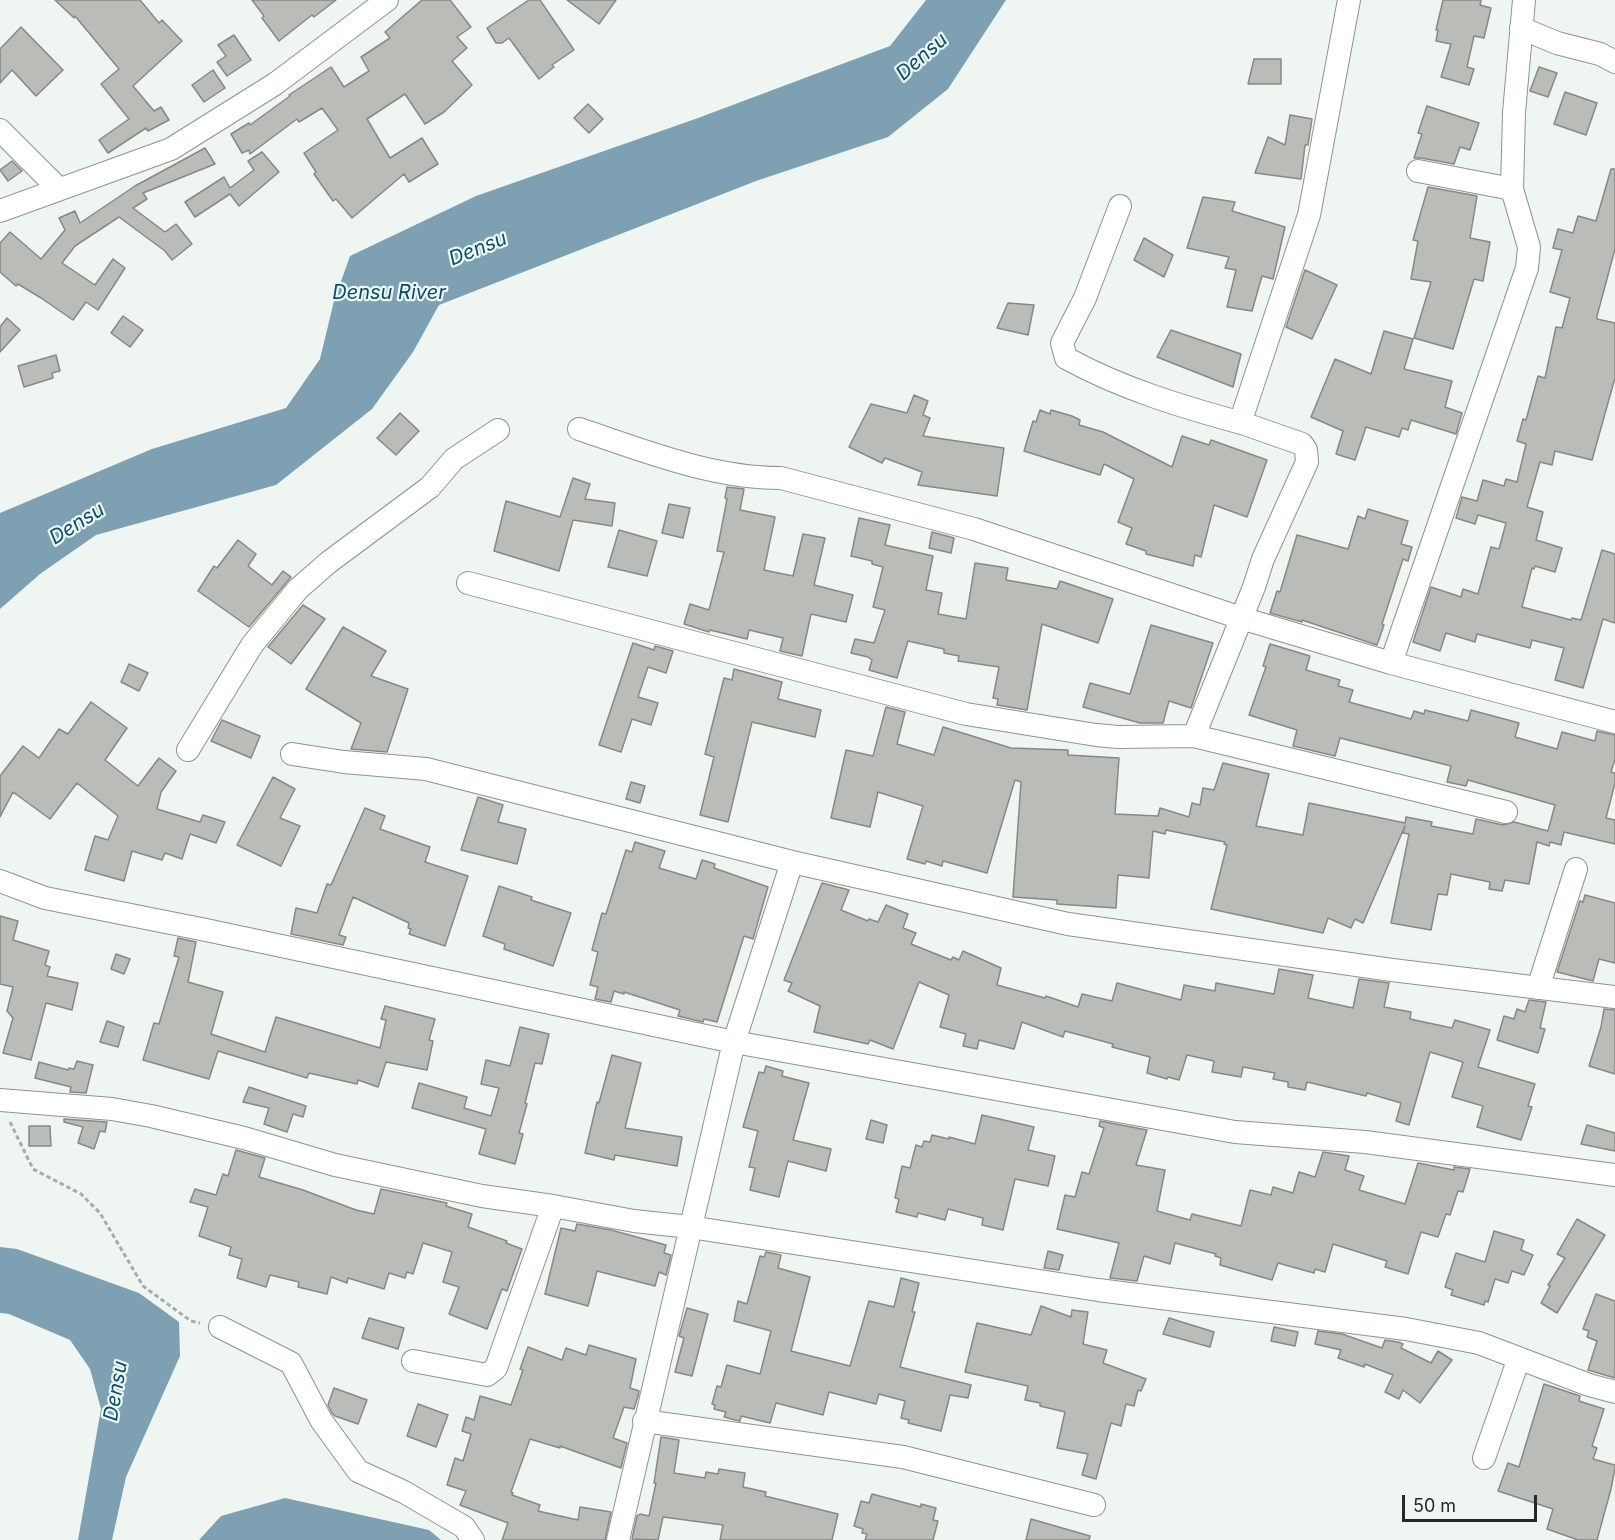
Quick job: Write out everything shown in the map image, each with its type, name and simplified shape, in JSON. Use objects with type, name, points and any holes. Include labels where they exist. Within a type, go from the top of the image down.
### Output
[{"type":"street","points":[[0,210],[171,148],[275,84],[387,0]]},
{"type":"street","points":[[1245,424],[1242,417],[1244,409],[1309,215],[1349,0]]},
{"type":"street","points":[[1391,663],[1527,268],[1529,247],[1512,189],[1514,112],[1524,0]]},
{"type":"street","points":[[1521,28],[1557,43],[1609,57],[1615,62]]},
{"type":"street","points":[[0,130],[59,189]]},
{"type":"street","points":[[1418,171],[1512,189]]},
{"type":"street","points":[[1120,206],[1085,298],[1062,343],[1066,357],[1085,368],[1166,403],[1245,424],[1302,444],[1306,450],[1307,462],[1263,559],[1194,736]]},
{"type":"street","points":[[579,429],[694,468],[756,478],[782,478],[974,530],[1241,618],[1391,663],[1615,722]]},
{"type":"street","points":[[189,750],[252,645],[298,589],[328,562],[430,487],[454,459],[498,430]]},
{"type":"street","points":[[468,584],[966,714],[1096,735],[1194,736],[1506,812]]},
{"type":"street","points":[[292,754],[344,762],[426,769],[792,862],[1068,924],[1615,997]]},
{"type":"street","points":[[618,1540],[734,1041],[792,862]]},
{"type":"street","points":[[1538,988],[1576,869]]},
{"type":"street","points":[[0,881],[45,898],[734,1041],[1235,1132],[1365,1142],[1615,1175]]},
{"type":"street","points":[[4,1110],[112,1109],[244,1138],[335,1165],[482,1196],[1098,1290],[1406,1329],[1479,1343],[1589,1385],[1615,1392]]},
{"type":"street","points":[[413,1361],[487,1375],[496,1368],[553,1206]]},
{"type":"street","points":[[220,1327],[291,1363],[321,1420],[358,1471],[404,1492],[464,1527],[473,1540]]},
{"type":"street","points":[[1484,1458],[1519,1358]]},
{"type":"street","points":[[644,1421],[903,1457],[1094,1505]]},
{"type":"path","points":[[4,1110],[33,1169],[81,1194],[100,1214],[143,1286],[191,1321],[220,1327]]},
{"type":"water","name":"Densu River","points":[[926,0],[1006,0],[948,89],[888,137],[756,181],[439,305],[413,352],[372,409],[276,485],[96,535],[40,574],[0,609],[0,513],[152,449],[286,408],[320,359],[334,301],[350,256],[476,196],[698,118],[890,46]]},
{"type":"water","name":"Densu","points":[[0,1247],[17,1249],[139,1293],[179,1322],[180,1356],[126,1477],[112,1540],[78,1540],[101,1409],[90,1369],[70,1340],[9,1314],[0,1313]]},
{"type":"water","points":[[285,1498],[429,1530],[441,1540],[199,1540],[221,1516]]},
{"type":"building","points":[[55,0],[140,0],[159,23],[162,20],[182,41],[133,86],[154,111],[161,107],[169,120],[148,131],[146,128],[108,153],[99,140],[129,119],[101,84],[119,69],[75,16],[74,18]]},
{"type":"building","points":[[252,0],[336,0],[314,17],[312,15],[279,41]]},
{"type":"building","points":[[422,0],[450,0],[471,27],[457,37],[467,48],[452,61],[472,85],[444,112],[425,124],[405,94],[367,119],[390,158],[422,138],[438,164],[409,182],[404,174],[352,218],[336,199],[333,201],[314,174],[316,172],[304,153],[338,130],[322,108],[299,122],[297,119],[250,154],[249,150],[242,153],[231,134],[249,123],[250,125],[331,67],[344,87],[369,71],[361,57],[390,38],[385,32]]},
{"type":"building","points":[[529,0],[540,0],[574,50],[552,65],[554,67],[539,79],[509,38],[502,43],[496,43],[487,28]]},
{"type":"building","points":[[567,0],[616,0],[599,24]]},
{"type":"building","points":[[1443,0],[1481,0],[1480,5],[1491,8],[1484,38],[1474,36],[1467,67],[1474,69],[1469,85],[1441,77],[1451,44],[1436,41],[1438,30],[1436,30]]},
{"type":"building","points":[[21,27],[63,70],[36,96],[12,70],[0,83],[0,49]]},
{"type":"building","points":[[234,35],[251,60],[227,76],[217,62],[226,56],[218,45]]},
{"type":"building","points":[[1254,59],[1281,59],[1281,84],[1248,84]]},
{"type":"building","points":[[1539,67],[1557,73],[1548,97],[1530,91]]},
{"type":"building","points":[[213,70],[225,88],[204,102],[192,85]]},
{"type":"building","points":[[1565,92],[1597,103],[1586,135],[1554,124]]},
{"type":"building","points":[[588,104],[603,119],[589,133],[574,118]]},
{"type":"building","points":[[1427,106],[1479,123],[1470,150],[1460,147],[1454,164],[1414,158],[1422,134],[1418,133]]},
{"type":"building","points":[[1290,115],[1312,119],[1308,145],[1305,145],[1301,179],[1255,173],[1268,137],[1285,145]]},
{"type":"building","points":[[205,148],[215,164],[143,193],[147,199],[133,208],[165,232],[176,224],[192,244],[172,260],[165,251],[119,217],[75,246],[62,263],[95,285],[113,259],[125,268],[98,310],[86,302],[73,320],[18,284],[16,286],[0,272],[0,243],[10,232],[41,259],[65,230],[59,218],[75,211],[80,223],[135,186]]},
{"type":"building","points":[[262,152],[279,172],[239,206],[230,194],[195,217],[185,202],[224,177],[230,188],[254,170],[248,161]]},
{"type":"building","points":[[12,161],[22,171],[8,181],[0,170]]},
{"type":"building","points":[[1611,169],[1615,169],[1615,249],[1597,319],[1615,323],[1615,378],[1592,460],[1555,451],[1552,465],[1540,462],[1527,507],[1543,512],[1536,540],[1562,548],[1555,572],[1535,566],[1534,569],[1532,568],[1522,607],[1571,620],[1572,618],[1581,620],[1602,550],[1615,554],[1615,623],[1603,619],[1583,688],[1555,680],[1564,648],[1532,640],[1530,648],[1477,634],[1475,642],[1446,633],[1440,651],[1413,642],[1431,587],[1461,597],[1463,589],[1478,594],[1491,547],[1499,549],[1506,523],[1478,515],[1475,524],[1456,518],[1462,497],[1477,501],[1483,480],[1504,486],[1506,479],[1517,482],[1526,444],[1517,441],[1523,419],[1526,420],[1538,376],[1545,378],[1556,327],[1562,328],[1570,298],[1550,292],[1562,250],[1553,248],[1558,229],[1573,233],[1578,216],[1596,221]]},
{"type":"building","points":[[1428,187],[1477,196],[1470,238],[1490,242],[1483,281],[1474,279],[1453,349],[1414,338],[1431,282],[1411,279],[1418,241],[1413,240]]},
{"type":"building","points":[[1203,197],[1235,202],[1232,211],[1285,227],[1273,279],[1262,276],[1252,311],[1227,307],[1236,270],[1225,268],[1229,257],[1187,248]]},
{"type":"building","points":[[1144,238],[1173,255],[1164,277],[1134,260]]},
{"type":"building","points":[[1305,270],[1337,285],[1312,339],[1286,327]]},
{"type":"building","points":[[1008,303],[1034,305],[1028,335],[997,328]]},
{"type":"building","points":[[123,316],[143,330],[130,347],[111,333]]},
{"type":"building","points":[[7,318],[20,330],[0,352],[0,327]]},
{"type":"building","points":[[1171,330],[1241,354],[1233,387],[1157,357]]},
{"type":"building","points":[[1384,331],[1413,339],[1404,369],[1452,381],[1445,407],[1462,413],[1456,434],[1411,420],[1408,430],[1402,428],[1399,437],[1366,427],[1355,460],[1336,454],[1343,431],[1311,417],[1335,359],[1371,374]]},
{"type":"building","points":[[56,355],[60,371],[52,373],[53,378],[24,387],[18,366]]},
{"type":"building","points":[[914,395],[928,401],[923,415],[930,418],[923,436],[1004,448],[997,496],[918,485],[922,472],[885,458],[882,463],[849,447],[871,404],[907,413]]},
{"type":"building","points":[[1040,410],[1050,414],[1051,410],[1072,416],[1080,420],[1079,425],[1103,432],[1172,467],[1182,436],[1209,445],[1211,440],[1267,460],[1247,517],[1214,505],[1201,557],[1195,555],[1193,566],[1146,554],[1146,551],[1126,544],[1132,528],[1118,522],[1134,479],[1104,464],[1100,475],[1024,451],[1033,421],[1036,422]]},
{"type":"building","points":[[400,413],[419,431],[396,455],[377,438]]},
{"type":"building","points":[[573,478],[590,484],[585,499],[615,503],[612,526],[573,520],[559,571],[494,551],[506,501],[560,517]]},
{"type":"building","points":[[727,487],[744,489],[740,510],[775,517],[764,570],[793,576],[803,534],[825,538],[814,585],[853,595],[846,622],[811,614],[802,656],[780,651],[783,638],[749,630],[747,639],[710,630],[709,632],[684,624],[690,604],[709,610],[724,552],[717,551],[727,499],[725,498]]},
{"type":"building","points":[[669,504],[690,508],[683,538],[662,533]]},
{"type":"building","points":[[1368,509],[1408,521],[1401,544],[1412,547],[1408,561],[1403,559],[1377,645],[1302,620],[1302,622],[1270,613],[1277,591],[1280,592],[1297,535],[1348,549],[1358,516],[1365,519]]},
{"type":"building","points":[[859,518],[890,525],[885,545],[933,556],[926,590],[942,593],[938,614],[966,619],[975,563],[1008,568],[1006,580],[1057,589],[1060,581],[1113,599],[1098,643],[1042,624],[1027,710],[997,705],[998,699],[993,698],[999,667],[958,661],[959,656],[944,653],[944,649],[908,641],[897,678],[869,670],[872,660],[851,653],[855,639],[874,643],[885,610],[873,607],[883,567],[872,564],[872,561],[851,556]]},
{"type":"building","points":[[619,530],[657,541],[647,576],[608,567]]},
{"type":"building","points":[[932,532],[954,538],[951,553],[929,548]]},
{"type":"building","points":[[238,540],[256,554],[248,566],[272,585],[283,571],[291,577],[249,627],[198,591],[214,566],[217,568]]},
{"type":"building","points":[[303,605],[325,619],[291,664],[268,647]]},
{"type":"building","points":[[1151,625],[1213,643],[1191,708],[1169,701],[1163,723],[1140,723],[1083,707],[1090,683],[1130,694]]},
{"type":"building","points":[[343,627],[386,651],[371,676],[408,689],[387,752],[351,749],[361,723],[306,689]]},
{"type":"building","points":[[633,643],[654,650],[655,646],[673,651],[666,673],[648,667],[638,697],[658,703],[651,725],[632,719],[621,752],[599,745]]},
{"type":"building","points":[[1270,644],[1310,656],[1306,670],[1340,680],[1338,686],[1353,690],[1349,702],[1411,719],[1414,711],[1424,714],[1425,710],[1468,721],[1471,710],[1519,723],[1515,737],[1557,749],[1562,732],[1595,741],[1597,731],[1615,735],[1615,759],[1611,772],[1615,773],[1615,783],[1606,818],[1615,820],[1615,844],[1564,832],[1561,845],[1550,842],[1549,846],[1537,842],[1529,884],[1505,880],[1502,891],[1489,889],[1490,882],[1451,874],[1447,895],[1438,894],[1431,930],[1391,923],[1409,834],[1403,833],[1405,826],[1363,923],[1355,919],[1351,928],[1328,918],[1323,933],[1211,909],[1227,845],[1224,844],[1225,842],[1166,830],[1165,834],[1153,831],[1149,878],[1118,875],[1116,908],[1057,904],[1057,900],[1013,897],[1021,782],[1015,780],[987,873],[943,861],[942,866],[907,859],[923,806],[878,792],[870,827],[831,818],[846,750],[873,756],[886,707],[905,712],[897,744],[934,755],[943,727],[1011,748],[1068,750],[1068,755],[1119,758],[1115,814],[1158,816],[1160,808],[1189,817],[1192,803],[1200,805],[1203,788],[1214,790],[1223,763],[1269,774],[1256,826],[1303,835],[1309,803],[1405,823],[1406,817],[1432,822],[1431,826],[1473,834],[1476,819],[1503,825],[1514,822],[1548,831],[1555,805],[1468,780],[1466,786],[1447,782],[1451,766],[1340,738],[1335,756],[1293,746],[1297,730],[1249,715],[1266,667],[1263,666]]},
{"type":"building","points":[[129,664],[148,673],[139,691],[121,682]]},
{"type":"building","points":[[734,669],[782,682],[778,699],[821,710],[815,737],[752,722],[728,822],[700,815],[714,757],[705,754],[724,678],[732,680]]},
{"type":"building","points":[[91,702],[127,728],[105,760],[138,786],[159,758],[176,771],[161,792],[157,809],[200,822],[203,815],[225,822],[216,843],[190,834],[182,859],[165,853],[162,860],[132,851],[124,881],[85,870],[95,836],[108,840],[118,816],[77,783],[50,819],[13,792],[0,817],[0,776],[23,746],[39,758],[59,729],[68,734]]},
{"type":"building","points":[[222,720],[260,736],[251,758],[211,741]]},
{"type":"building","points":[[273,777],[295,789],[280,818],[300,826],[281,866],[237,845]]},
{"type":"building","points":[[631,782],[645,786],[640,803],[626,799]]},
{"type":"building","points":[[478,797],[503,805],[498,822],[526,829],[517,864],[461,850]]},
{"type":"building","points":[[365,808],[385,816],[380,829],[430,847],[425,862],[468,876],[445,946],[409,934],[411,929],[408,928],[409,923],[353,897],[339,935],[346,937],[343,945],[291,934],[296,908],[317,913],[327,884],[331,885]]},
{"type":"building","points":[[635,842],[665,851],[659,868],[696,879],[702,860],[715,864],[714,868],[768,887],[753,939],[744,936],[717,1022],[704,1019],[703,1022],[678,1016],[680,1010],[624,992],[624,994],[614,991],[611,1002],[595,999],[598,987],[590,985],[598,952],[592,950],[602,913],[606,914],[626,850],[632,852]]},
{"type":"building","points":[[822,883],[849,890],[841,910],[868,921],[869,919],[878,922],[886,905],[908,914],[903,928],[916,933],[911,944],[951,960],[953,957],[959,960],[963,951],[1001,968],[997,985],[1045,998],[1046,996],[1078,1007],[1082,994],[1112,1001],[1117,983],[1181,1000],[1184,985],[1215,991],[1216,983],[1274,994],[1279,969],[1313,975],[1308,998],[1353,1008],[1359,979],[1389,983],[1384,1007],[1411,1012],[1410,1019],[1452,1028],[1455,1020],[1490,1030],[1478,1067],[1535,1084],[1528,1106],[1532,1107],[1521,1140],[1477,1127],[1483,1106],[1452,1097],[1463,1062],[1430,1052],[1409,1125],[1396,1121],[1401,1103],[1367,1093],[1366,1096],[1307,1082],[1305,1090],[1288,1087],[1288,1082],[1273,1079],[1275,1073],[1243,1067],[1241,1077],[1212,1072],[1214,1061],[1187,1055],[1179,1080],[1168,1077],[1167,1079],[1147,1073],[1150,1057],[1065,1031],[1063,1037],[1022,1022],[1014,1049],[979,1040],[977,1049],[963,1046],[966,1034],[940,1027],[949,995],[919,982],[893,1049],[870,1040],[868,1044],[814,1032],[820,1006],[788,991],[792,983],[784,980]]},
{"type":"building","points":[[499,886],[532,897],[531,900],[571,913],[553,966],[504,949],[505,944],[483,936]]},
{"type":"building","points":[[1585,895],[1615,903],[1615,963],[1599,959],[1593,981],[1557,972],[1580,901],[1583,902]]},
{"type":"building","points":[[0,916],[18,921],[13,940],[49,951],[45,965],[50,967],[47,976],[78,983],[72,1010],[46,1003],[31,1060],[3,1053],[13,1018],[7,1011],[13,987],[0,984]]},
{"type":"building","points":[[178,938],[196,942],[188,982],[223,992],[211,1034],[265,1052],[276,1017],[380,1048],[386,1020],[381,1019],[385,1006],[435,1019],[429,1040],[433,1041],[427,1070],[386,1062],[378,1087],[358,1080],[357,1084],[309,1073],[307,1078],[218,1051],[209,1079],[143,1060],[154,1023],[159,1024],[179,957],[174,956]]},
{"type":"building","points":[[116,954],[130,959],[124,974],[111,969]]},
{"type":"building","points":[[1529,1000],[1546,1002],[1540,1028],[1545,1029],[1538,1053],[1497,1040],[1504,1016],[1514,1019],[1517,1009],[1525,1012]]},
{"type":"building","points":[[1604,1009],[1615,1010],[1615,1074],[1589,1066]]},
{"type":"building","points":[[107,1021],[124,1027],[118,1047],[100,1042]]},
{"type":"building","points":[[520,1027],[549,1034],[542,1064],[535,1063],[519,1133],[523,1134],[515,1164],[479,1154],[486,1129],[412,1108],[419,1083],[467,1097],[464,1108],[491,1116],[499,1088],[481,1084],[486,1060],[510,1066]]},
{"type":"building","points":[[612,1055],[641,1063],[625,1128],[682,1137],[677,1166],[615,1155],[614,1160],[585,1153],[597,1102],[599,1103]]},
{"type":"building","points":[[77,1061],[93,1065],[86,1093],[70,1092],[71,1087],[35,1078],[39,1062],[68,1070],[69,1068],[74,1069]]},
{"type":"building","points":[[766,1066],[783,1071],[782,1076],[809,1083],[793,1140],[831,1149],[826,1171],[788,1161],[779,1197],[750,1190],[755,1168],[749,1167],[758,1131],[743,1127],[759,1072],[764,1073]]},
{"type":"building","points":[[249,1087],[306,1106],[303,1117],[293,1114],[287,1132],[264,1124],[269,1108],[243,1102]]},
{"type":"building","points":[[982,1115],[1034,1127],[1028,1150],[1055,1156],[1048,1186],[1015,1179],[1003,1230],[982,1225],[983,1218],[948,1209],[945,1220],[918,1213],[917,1217],[896,1212],[899,1199],[895,1198],[902,1166],[910,1168],[916,1145],[922,1147],[924,1141],[930,1142],[932,1135],[975,1144]]},
{"type":"building","points":[[64,1119],[107,1122],[105,1132],[100,1131],[94,1149],[78,1143],[83,1127],[64,1122]]},
{"type":"building","points":[[871,1120],[887,1125],[883,1143],[866,1139]]},
{"type":"building","points":[[1100,1121],[1147,1130],[1136,1165],[1165,1170],[1157,1211],[1190,1220],[1192,1214],[1241,1226],[1250,1190],[1271,1195],[1273,1187],[1293,1193],[1299,1172],[1315,1177],[1323,1152],[1349,1156],[1345,1170],[1364,1176],[1359,1190],[1405,1204],[1418,1163],[1454,1170],[1454,1167],[1470,1169],[1463,1192],[1458,1191],[1450,1215],[1446,1214],[1438,1237],[1421,1232],[1408,1274],[1385,1267],[1387,1261],[1333,1244],[1325,1272],[1315,1269],[1314,1273],[1278,1263],[1272,1280],[1220,1265],[1221,1258],[1215,1256],[1216,1254],[1175,1243],[1170,1264],[1144,1256],[1137,1281],[1110,1278],[1119,1243],[1057,1229],[1065,1195],[1075,1197],[1082,1172],[1089,1174],[1104,1128],[1099,1126]]},
{"type":"building","points":[[1587,1125],[1615,1133],[1615,1151],[1581,1144]]},
{"type":"building","points":[[29,1126],[50,1126],[51,1146],[29,1146]]},
{"type":"building","points":[[236,1150],[265,1158],[259,1177],[303,1190],[356,1210],[374,1214],[381,1189],[447,1203],[446,1206],[472,1214],[468,1227],[522,1249],[507,1291],[502,1289],[487,1329],[449,1314],[459,1287],[443,1282],[452,1252],[423,1243],[413,1274],[407,1272],[405,1278],[389,1273],[384,1289],[348,1278],[347,1283],[331,1277],[327,1294],[298,1287],[299,1282],[270,1275],[266,1287],[237,1278],[242,1259],[229,1255],[231,1247],[199,1236],[208,1207],[190,1202],[195,1189],[216,1195],[223,1174],[228,1176]]},
{"type":"building","points":[[1577,1219],[1605,1235],[1557,1313],[1541,1303],[1550,1286],[1548,1285],[1565,1258],[1557,1254]]},
{"type":"building","points":[[577,1224],[611,1230],[666,1245],[664,1253],[671,1255],[666,1275],[659,1272],[655,1286],[597,1271],[588,1306],[545,1294],[561,1228],[575,1231]]},
{"type":"building","points":[[1494,1231],[1524,1240],[1521,1250],[1533,1255],[1524,1275],[1512,1271],[1508,1283],[1495,1279],[1488,1302],[1485,1301],[1484,1305],[1451,1295],[1453,1290],[1445,1287],[1456,1253],[1485,1262]]},
{"type":"building","points":[[1048,1251],[1063,1255],[1059,1270],[1044,1268]]},
{"type":"building","points":[[766,1252],[781,1255],[778,1268],[810,1277],[791,1351],[850,1366],[869,1301],[894,1307],[901,1278],[919,1283],[912,1312],[915,1312],[900,1367],[971,1385],[968,1398],[950,1395],[941,1431],[908,1423],[909,1420],[901,1418],[905,1401],[879,1394],[876,1404],[829,1392],[823,1415],[776,1403],[770,1423],[741,1416],[740,1421],[735,1420],[724,1417],[726,1412],[714,1409],[715,1405],[712,1404],[717,1386],[721,1387],[727,1365],[760,1374],[771,1331],[734,1321],[738,1301],[747,1304],[760,1256],[764,1257]]},
{"type":"building","points":[[1596,1294],[1615,1301],[1615,1378],[1588,1370],[1597,1341],[1587,1337],[1589,1331],[1583,1329]]},
{"type":"building","points":[[1041,1306],[1071,1317],[1072,1310],[1088,1312],[1083,1344],[1107,1350],[1103,1363],[1146,1379],[1141,1391],[1138,1390],[1134,1406],[1126,1404],[1121,1426],[1111,1423],[1096,1479],[1082,1475],[1088,1454],[1057,1448],[1065,1412],[1025,1400],[1028,1386],[965,1372],[977,1323],[1031,1335]]},
{"type":"building","points":[[687,1308],[708,1314],[692,1376],[675,1372],[684,1338],[679,1336]]},
{"type":"building","points":[[369,1318],[404,1328],[398,1349],[362,1338]]},
{"type":"building","points":[[1169,1318],[1214,1332],[1210,1347],[1163,1334]]},
{"type":"building","points":[[1274,1327],[1298,1332],[1295,1346],[1271,1341]]},
{"type":"building","points":[[1318,1331],[1342,1334],[1382,1348],[1385,1340],[1398,1342],[1403,1344],[1401,1348],[1431,1363],[1438,1351],[1452,1360],[1420,1403],[1403,1390],[1399,1399],[1385,1392],[1393,1375],[1365,1364],[1364,1367],[1338,1358],[1341,1350],[1315,1344]]},
{"type":"building","points":[[589,1345],[636,1359],[630,1388],[639,1391],[638,1396],[634,1409],[624,1407],[613,1438],[627,1443],[621,1468],[560,1446],[560,1448],[530,1439],[511,1492],[512,1495],[540,1505],[538,1511],[578,1520],[580,1507],[611,1512],[605,1540],[502,1540],[508,1523],[460,1505],[466,1491],[447,1485],[455,1458],[463,1461],[471,1434],[462,1431],[466,1417],[474,1420],[480,1396],[511,1405],[528,1347],[562,1360],[566,1348],[586,1355]]},
{"type":"building","points":[[1544,1384],[1580,1396],[1579,1401],[1604,1409],[1592,1446],[1597,1448],[1593,1459],[1615,1465],[1615,1468],[1597,1540],[1578,1540],[1547,1529],[1553,1509],[1498,1491],[1508,1463],[1519,1467]]},
{"type":"building","points":[[334,1388],[367,1400],[358,1424],[332,1413],[328,1405]]},
{"type":"building","points":[[418,1404],[448,1415],[436,1447],[407,1436]]},
{"type":"building","points":[[661,1437],[679,1440],[674,1473],[705,1478],[706,1472],[718,1474],[719,1469],[745,1473],[743,1487],[766,1492],[765,1496],[838,1514],[832,1540],[720,1540],[723,1525],[663,1517],[658,1540],[632,1539],[637,1516],[640,1514],[649,1516],[656,1483],[654,1483]]},
{"type":"building","points":[[872,1494],[921,1507],[921,1504],[936,1508],[933,1520],[938,1521],[933,1540],[865,1540],[867,1534],[862,1533],[863,1529],[854,1526],[861,1501],[869,1503]]},
{"type":"building","points":[[1031,1519],[1090,1536],[1089,1540],[1026,1540]]}]
